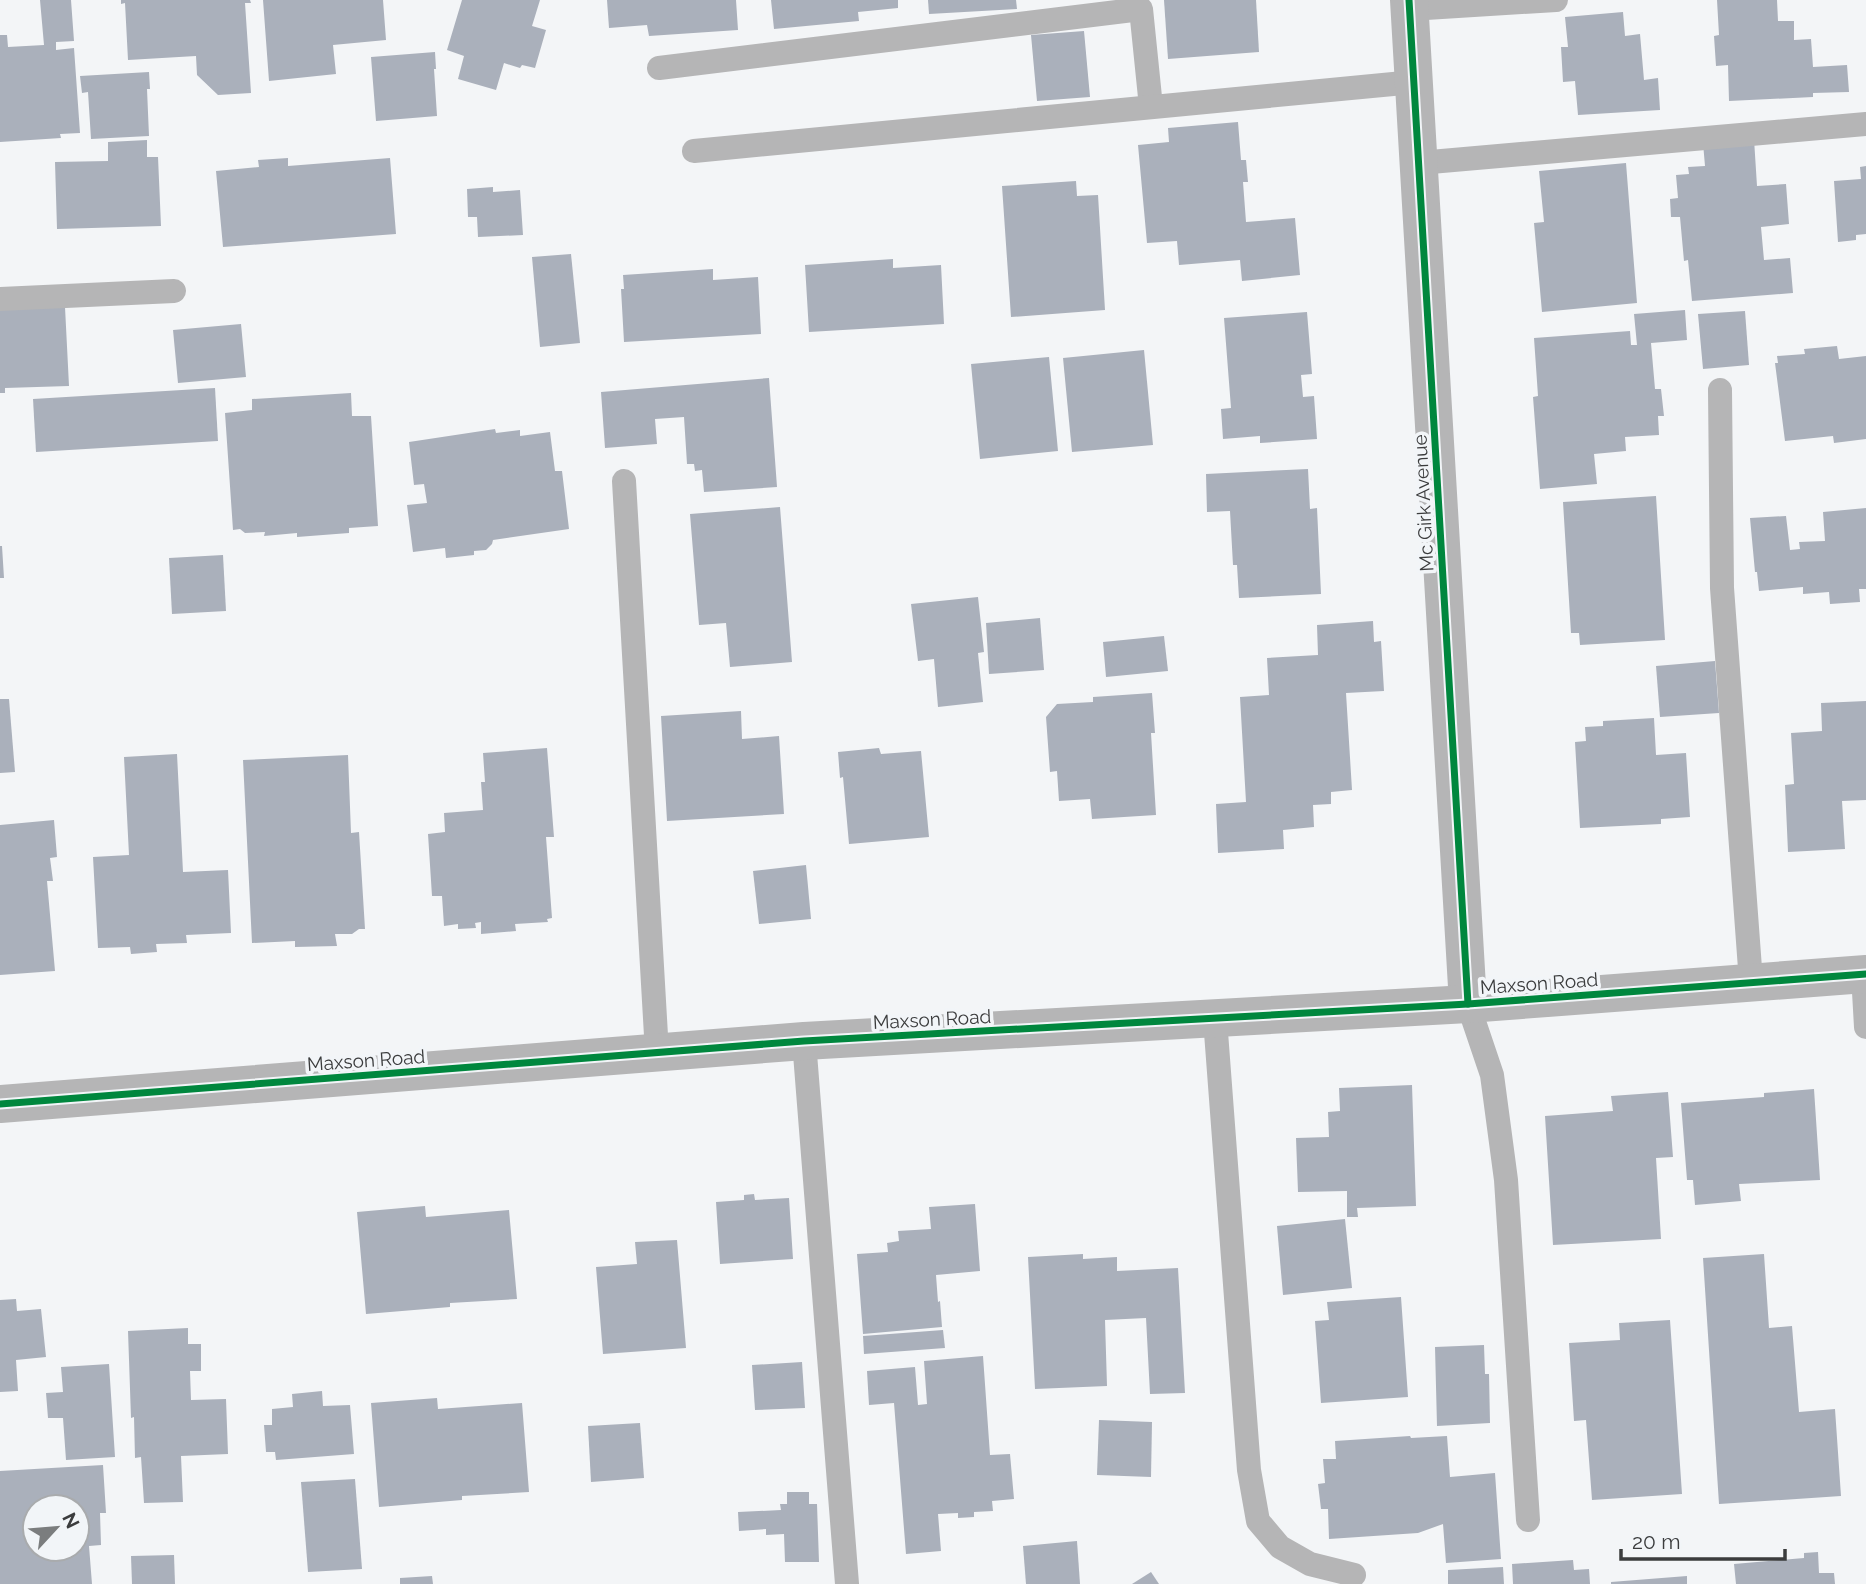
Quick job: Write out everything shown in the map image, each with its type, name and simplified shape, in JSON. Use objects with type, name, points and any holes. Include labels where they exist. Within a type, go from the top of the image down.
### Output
[{"type":"street","name":"Mc Girk Avenue","points":[[1409,5],[1468,1004]]},
{"type":"street","name":"Maxson Road","points":[[0,1104],[804,1041],[1468,1004],[1865,974]]},
{"type":"lane","points":[[1409,5],[1556,0]]},
{"type":"lane","points":[[659,68],[1141,9],[1152,107]]},
{"type":"lane","points":[[694,151],[1414,82]]},
{"type":"lane","points":[[1419,163],[1866,124]]},
{"type":"lane","points":[[0,299],[174,291]]},
{"type":"lane","points":[[1720,390],[1723,588],[1751,982]]},
{"type":"lane","points":[[624,481],[657,1053]]},
{"type":"lane","points":[[1865,974],[1866,1027]]},
{"type":"lane","points":[[1468,1004],[1492,1075],[1506,1180],[1528,1520]]},
{"type":"lane","points":[[1215,1019],[1249,1470],[1258,1521],[1280,1547],[1310,1564],[1354,1574]]},
{"type":"lane","points":[[804,1041],[848,1584]]},
{"type":"building","points":[[40,0],[71,0],[74,41],[56,42],[56,50],[74,48],[80,133],[60,134],[61,138],[0,142],[0,35],[7,35],[8,47],[44,45]]},
{"type":"building","points":[[121,0],[250,0],[251,3],[245,3],[251,93],[218,95],[197,75],[196,56],[128,60],[125,3],[121,4]]},
{"type":"building","points":[[263,0],[383,0],[386,40],[333,45],[336,74],[269,81]]},
{"type":"building","points":[[462,0],[540,0],[532,26],[546,30],[535,68],[522,65],[520,68],[504,63],[496,90],[458,79],[464,56],[447,50]]},
{"type":"building","points":[[607,0],[736,0],[738,30],[649,36],[647,25],[609,28]]},
{"type":"building","points":[[771,0],[898,0],[898,8],[858,12],[859,21],[774,29]]},
{"type":"building","points":[[928,0],[1016,0],[1017,9],[929,14]]},
{"type":"building","points":[[1164,0],[1256,0],[1259,52],[1168,59]]},
{"type":"building","points":[[1717,0],[1777,0],[1778,21],[1794,21],[1794,40],[1811,39],[1813,67],[1847,65],[1849,92],[1813,93],[1813,97],[1729,101],[1728,65],[1716,66],[1714,36],[1719,35]]},
{"type":"building","points":[[1623,12],[1625,36],[1640,34],[1644,80],[1658,78],[1660,110],[1578,115],[1575,81],[1563,82],[1561,47],[1568,47],[1565,17]]},
{"type":"building","points":[[1084,31],[1090,97],[1037,101],[1031,35]]},
{"type":"building","points":[[435,52],[437,116],[376,121],[371,57]]},
{"type":"building","points":[[149,72],[149,136],[91,139],[88,92],[82,93],[80,76]]},
{"type":"building","points":[[1238,122],[1241,160],[1246,160],[1248,182],[1243,182],[1246,222],[1295,218],[1300,275],[1242,281],[1240,260],[1179,265],[1177,241],[1147,243],[1138,145],[1169,142],[1168,128]]},
{"type":"building","points":[[1754,139],[1757,186],[1786,184],[1789,224],[1761,227],[1764,260],[1790,258],[1793,293],[1692,301],[1688,260],[1684,261],[1680,217],[1671,217],[1670,199],[1678,198],[1676,175],[1689,174],[1688,167],[1705,166],[1703,143]]},
{"type":"building","points":[[147,140],[147,157],[158,157],[161,226],[57,229],[55,162],[108,161],[108,142]]},
{"type":"building","points":[[288,158],[288,166],[390,158],[396,234],[223,247],[216,171],[259,167],[258,160]]},
{"type":"building","points":[[1626,163],[1637,303],[1542,312],[1534,223],[1544,222],[1539,171]]},
{"type":"building","points":[[1866,166],[1866,234],[1856,235],[1856,240],[1838,242],[1834,181],[1861,179],[1860,167]]},
{"type":"building","points":[[1076,181],[1077,196],[1098,195],[1105,310],[1011,317],[1002,186]]},
{"type":"building","points":[[493,187],[493,192],[520,190],[523,235],[478,237],[477,217],[468,217],[467,189]]},
{"type":"building","points":[[571,254],[580,343],[540,347],[532,257]]},
{"type":"building","points":[[893,259],[893,268],[941,265],[944,324],[809,332],[805,265]]},
{"type":"building","points":[[713,269],[713,280],[758,277],[761,334],[624,342],[621,289],[624,289],[623,275]]},
{"type":"building","points":[[65,307],[69,386],[5,388],[5,393],[0,393],[0,310]]},
{"type":"building","points":[[1685,310],[1687,340],[1651,343],[1655,389],[1661,389],[1664,416],[1658,416],[1659,435],[1625,437],[1626,451],[1594,454],[1597,484],[1540,489],[1533,397],[1538,396],[1534,338],[1630,331],[1631,345],[1637,345],[1634,314]]},
{"type":"building","points":[[1745,311],[1749,365],[1703,369],[1698,314]]},
{"type":"building","points":[[1307,312],[1312,374],[1301,375],[1303,397],[1314,396],[1317,439],[1260,443],[1260,436],[1223,439],[1221,409],[1231,408],[1224,318]]},
{"type":"building","points":[[241,324],[246,377],[178,383],[173,330]]},
{"type":"building","points":[[1837,346],[1839,359],[1866,356],[1866,439],[1834,443],[1833,436],[1785,441],[1775,363],[1778,363],[1777,356],[1805,354],[1804,349]]},
{"type":"building","points":[[1144,350],[1153,445],[1072,452],[1063,358]]},
{"type":"building","points":[[1049,357],[1058,451],[980,459],[971,364]]},
{"type":"building","points":[[769,378],[777,487],[704,492],[702,470],[695,471],[694,464],[687,464],[684,417],[655,419],[657,444],[605,448],[601,392]]},
{"type":"building","points":[[215,388],[218,441],[36,452],[33,399]]},
{"type":"building","points":[[351,393],[352,416],[371,416],[378,526],[349,528],[349,533],[297,537],[297,533],[264,536],[265,532],[245,533],[240,529],[233,530],[225,413],[252,410],[252,399]]},
{"type":"building","points":[[495,429],[496,433],[520,430],[520,436],[550,432],[555,471],[562,471],[569,529],[493,540],[486,550],[474,551],[474,555],[446,558],[445,548],[413,552],[407,505],[427,503],[424,484],[414,485],[409,442]]},
{"type":"building","points":[[1308,469],[1310,509],[1317,508],[1321,594],[1239,598],[1237,565],[1233,565],[1230,511],[1207,512],[1206,474]]},
{"type":"building","points":[[1656,496],[1665,640],[1580,645],[1579,633],[1571,633],[1563,502]]},
{"type":"building","points":[[780,507],[792,662],[730,667],[726,623],[699,625],[690,514]]},
{"type":"building","points":[[1866,508],[1866,589],[1859,589],[1860,602],[1830,604],[1829,592],[1803,594],[1803,587],[1759,591],[1750,518],[1786,516],[1790,550],[1800,549],[1799,542],[1825,541],[1823,512]]},
{"type":"building","points":[[2,546],[4,578],[0,578]]},
{"type":"building","points":[[223,555],[226,611],[172,614],[169,558]]},
{"type":"building","points":[[978,597],[984,652],[978,653],[983,702],[938,707],[934,659],[918,661],[911,604]]},
{"type":"building","points":[[1040,618],[1044,670],[989,674],[986,623]]},
{"type":"building","points":[[1373,621],[1374,642],[1381,641],[1384,691],[1346,693],[1352,790],[1331,792],[1331,804],[1313,805],[1314,827],[1283,830],[1284,849],[1218,853],[1216,804],[1246,802],[1240,697],[1269,695],[1267,658],[1318,655],[1317,625]]},
{"type":"building","points":[[1164,636],[1168,671],[1106,677],[1103,642]]},
{"type":"building","points":[[1715,661],[1719,713],[1660,717],[1656,666]]},
{"type":"building","points":[[1152,693],[1155,733],[1151,733],[1156,815],[1092,819],[1090,799],[1059,801],[1057,771],[1050,772],[1046,717],[1057,704],[1093,702],[1093,697]]},
{"type":"building","points":[[0,699],[9,699],[15,772],[0,773]]},
{"type":"building","points":[[1866,701],[1866,800],[1842,801],[1845,849],[1788,852],[1785,785],[1794,784],[1791,733],[1822,731],[1821,703]]},
{"type":"building","points":[[741,711],[742,739],[779,736],[784,814],[667,821],[661,716]]},
{"type":"building","points":[[1654,718],[1656,755],[1686,753],[1690,817],[1661,819],[1661,824],[1580,828],[1575,742],[1586,741],[1585,727],[1603,726],[1603,721]]},
{"type":"building","points":[[547,748],[554,837],[546,837],[552,918],[547,919],[548,922],[515,924],[516,931],[481,934],[481,922],[475,923],[476,928],[458,929],[458,924],[444,926],[442,896],[432,896],[428,834],[445,832],[444,813],[483,810],[483,753]]},
{"type":"building","points":[[879,748],[881,754],[921,751],[929,837],[849,844],[838,752]]},
{"type":"building","points":[[177,754],[183,872],[228,870],[231,933],[186,935],[187,943],[156,944],[157,952],[131,954],[130,947],[98,948],[93,857],[129,855],[124,757]]},
{"type":"building","points":[[348,755],[351,833],[359,832],[365,929],[359,929],[352,934],[335,934],[337,946],[295,947],[295,941],[252,943],[243,760]]},
{"type":"building","points":[[54,820],[57,857],[50,858],[53,881],[47,881],[55,971],[0,975],[0,825]]},
{"type":"building","points":[[806,865],[811,919],[759,924],[753,871]]},
{"type":"building","points":[[1412,1085],[1416,1206],[1357,1208],[1358,1217],[1347,1217],[1347,1191],[1298,1192],[1296,1138],[1329,1137],[1328,1112],[1340,1111],[1339,1088]]},
{"type":"building","points":[[1814,1089],[1820,1180],[1739,1184],[1741,1201],[1695,1205],[1693,1180],[1687,1180],[1681,1103],[1764,1097],[1764,1093]]},
{"type":"building","points":[[1668,1092],[1673,1157],[1656,1158],[1661,1239],[1553,1245],[1545,1116],[1613,1111],[1611,1096]]},
{"type":"building","points":[[754,1194],[755,1200],[789,1198],[793,1259],[720,1264],[716,1202],[744,1200],[744,1195]]},
{"type":"building","points":[[975,1204],[980,1271],[936,1275],[942,1327],[863,1334],[857,1254],[888,1252],[887,1243],[899,1241],[898,1231],[931,1229],[929,1207]]},
{"type":"building","points":[[425,1206],[426,1217],[509,1210],[517,1299],[450,1303],[450,1307],[366,1314],[357,1212]]},
{"type":"building","points":[[1345,1219],[1352,1288],[1283,1295],[1277,1226]]},
{"type":"building","points":[[677,1240],[686,1348],[603,1354],[596,1267],[637,1264],[635,1242]]},
{"type":"building","points":[[1083,1254],[1083,1259],[1117,1257],[1117,1271],[1178,1268],[1185,1393],[1150,1394],[1146,1318],[1105,1320],[1107,1386],[1035,1389],[1028,1257]]},
{"type":"building","points":[[1764,1254],[1769,1328],[1792,1326],[1799,1412],[1835,1409],[1841,1496],[1719,1504],[1703,1258]]},
{"type":"building","points":[[1401,1297],[1408,1397],[1321,1403],[1315,1321],[1329,1320],[1327,1302]]},
{"type":"building","points":[[16,1299],[17,1311],[41,1309],[46,1357],[16,1360],[18,1391],[0,1392],[0,1300]]},
{"type":"building","points":[[1670,1320],[1682,1494],[1592,1500],[1586,1420],[1574,1421],[1569,1343],[1620,1340],[1619,1323]]},
{"type":"building","points":[[188,1328],[188,1344],[201,1344],[201,1371],[190,1371],[191,1400],[226,1399],[228,1454],[181,1456],[183,1502],[144,1503],[141,1457],[135,1458],[134,1417],[131,1418],[128,1331]]},
{"type":"building","points":[[943,1330],[945,1348],[864,1354],[863,1336]]},
{"type":"building","points":[[1484,1345],[1485,1374],[1489,1374],[1490,1423],[1437,1426],[1435,1347]]},
{"type":"building","points":[[983,1356],[990,1455],[1010,1454],[1014,1499],[992,1501],[993,1511],[974,1512],[974,1517],[958,1518],[958,1513],[938,1514],[941,1551],[906,1554],[894,1403],[869,1405],[867,1371],[915,1367],[918,1405],[927,1404],[924,1361]]},
{"type":"building","points":[[802,1362],[805,1408],[755,1410],[752,1365]]},
{"type":"building","points":[[109,1364],[115,1457],[66,1460],[63,1418],[48,1418],[46,1393],[63,1392],[61,1367]]},
{"type":"building","points":[[322,1391],[323,1406],[350,1405],[354,1454],[276,1460],[275,1452],[266,1452],[264,1425],[272,1425],[272,1409],[293,1407],[292,1394]]},
{"type":"building","points":[[437,1398],[438,1409],[522,1403],[529,1492],[462,1496],[462,1500],[379,1507],[371,1403]]},
{"type":"building","points":[[1099,1420],[1152,1422],[1151,1477],[1097,1475]]},
{"type":"building","points":[[640,1423],[644,1478],[591,1482],[588,1426]]},
{"type":"building","points":[[1447,1436],[1450,1477],[1495,1473],[1501,1559],[1446,1563],[1443,1524],[1418,1533],[1329,1539],[1328,1509],[1321,1509],[1318,1484],[1325,1483],[1323,1459],[1336,1459],[1335,1441]]},
{"type":"building","points":[[103,1465],[106,1513],[100,1513],[101,1545],[91,1546],[91,1493],[21,1493],[21,1563],[90,1563],[92,1584],[0,1584],[0,1471]]},
{"type":"building","points":[[355,1479],[362,1569],[308,1572],[301,1482]]},
{"type":"building","points":[[787,1492],[809,1492],[809,1504],[817,1504],[819,1562],[785,1562],[784,1534],[766,1535],[766,1529],[739,1531],[738,1512],[781,1510],[780,1504],[787,1504]]},
{"type":"building","points":[[1077,1541],[1080,1584],[1026,1584],[1023,1546]]},
{"type":"building","points":[[1818,1552],[1819,1573],[1834,1573],[1835,1584],[1736,1584],[1734,1564],[1804,1558],[1804,1553]]},
{"type":"building","points":[[174,1555],[175,1584],[132,1584],[131,1556]]},
{"type":"building","points":[[1573,1560],[1574,1570],[1589,1569],[1590,1584],[1513,1584],[1512,1564]]},
{"type":"building","points":[[1503,1567],[1504,1584],[1448,1584],[1448,1570]]},
{"type":"building","points":[[1151,1572],[1159,1584],[1132,1584]]},
{"type":"building","points":[[432,1576],[433,1584],[400,1584],[400,1578]]},
{"type":"building","points":[[1687,1576],[1687,1584],[1611,1584],[1611,1582]]},
{"type":"cycle path","points":[[1409,0],[1468,1004]]},
{"type":"cycle path","points":[[0,1104],[804,1041],[1468,1004],[1866,974]]}]
